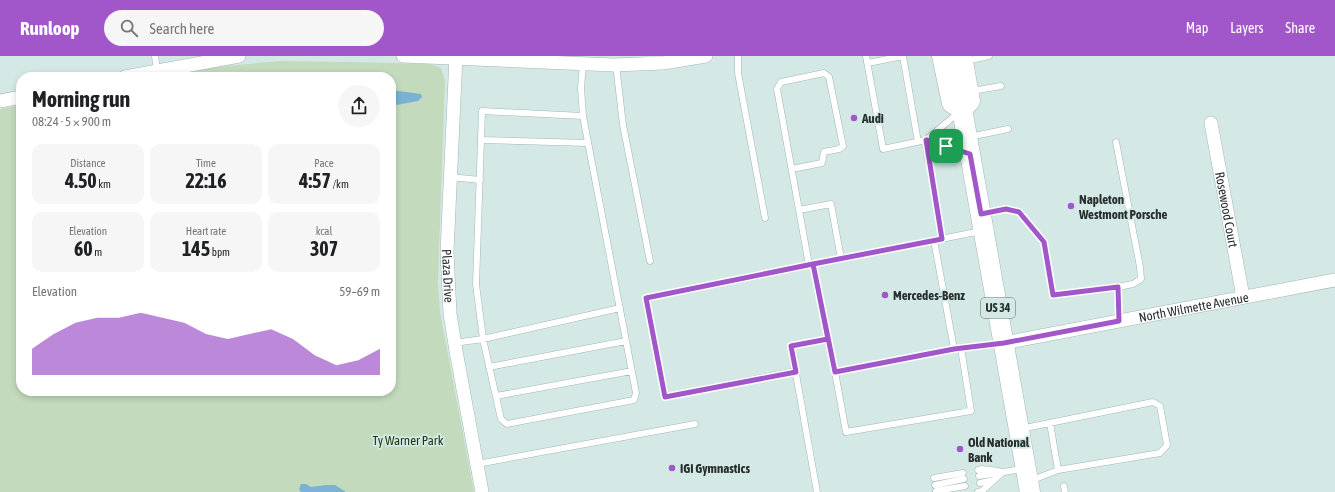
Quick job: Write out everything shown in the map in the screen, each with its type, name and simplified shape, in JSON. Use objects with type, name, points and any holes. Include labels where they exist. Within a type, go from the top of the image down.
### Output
[{"type":"main road","name":"US 34","points":[[942,56],[952,103],[965,101]]},
{"type":"main road","name":"US 34","points":[[962,59],[969,145],[1028,481]]},
{"type":"street","points":[[152,72],[239,56]]},
{"type":"street","points":[[403,56],[456,57],[583,64],[602,60],[616,65],[663,63],[681,58],[706,56]]},
{"type":"street","name":"Plaza Drive","points":[[456,57],[447,252],[448,284],[454,343],[482,492]]},
{"type":"street","points":[[0,100],[16,98]]},
{"type":"street","name":"Rosewood Court","points":[[1211,122],[1243,297]]},
{"type":"street","name":"North Wilmette Avenue","points":[[1004,343],[1335,280]]},
{"type":"lane","points":[[155,56],[157,71]]},
{"type":"lane","points":[[738,56],[738,73],[765,218]]},
{"type":"lane","points":[[866,56],[883,149],[926,140],[969,145],[1008,129]]},
{"type":"lane","points":[[868,63],[903,56],[918,142]]},
{"type":"lane","points":[[962,59],[989,56]]},
{"type":"lane","points":[[583,64],[581,88],[583,116],[636,393],[634,400],[507,424],[500,419],[483,339],[476,284],[482,111],[583,116]]},
{"type":"lane","points":[[616,65],[622,125],[650,261]]},
{"type":"lane","points":[[792,169],[822,163],[824,152],[839,149],[843,146],[829,77],[824,73],[780,82],[777,89],[799,210],[835,372],[846,432],[971,411],[934,240]]},
{"type":"lane","points":[[926,140],[965,101],[1001,86]]},
{"type":"lane","points":[[481,140],[588,143]]},
{"type":"lane","points":[[926,140],[942,239]]},
{"type":"lane","points":[[796,372],[665,397],[646,298],[942,239],[982,222],[1006,209],[1019,212],[1044,242],[1053,295],[1133,284],[1141,279],[1140,267],[1116,142]]},
{"type":"lane","points":[[450,177],[480,180]]},
{"type":"lane","points":[[799,210],[831,204],[842,259]]},
{"type":"lane","points":[[1118,287],[1119,321]]},
{"type":"lane","points":[[454,343],[483,339],[620,308]]},
{"type":"lane","points":[[817,492],[791,346],[828,339]]},
{"type":"lane","points":[[489,367],[626,341]]},
{"type":"lane","points":[[835,372],[958,348],[1004,343]]},
{"type":"lane","points":[[496,396],[632,371]]},
{"type":"lane","points":[[978,473],[982,469],[1003,472],[1028,481],[1058,470],[1160,453],[1167,445],[1160,406],[1153,402],[1019,429]]},
{"type":"lane","points":[[1050,423],[1058,470]]},
{"type":"lane","points":[[477,464],[695,424]]},
{"type":"lane","points":[[978,492],[982,491],[1003,472]]},
{"type":"lane","points":[[935,485],[964,479],[935,485]]},
{"type":"lane","points":[[980,483],[994,480]]},
{"type":"green space","name":"Ty Warner Park","points":[[279,61],[430,64],[441,68],[445,80],[438,282],[440,312],[474,492],[0,492],[0,109],[16,106],[16,396],[396,396],[396,72],[190,72],[215,67]]},
{"type":"water","points":[[396,91],[421,94],[422,97],[418,101],[396,105]]},
{"type":"water","points":[[301,484],[306,484],[311,487],[335,485],[346,492],[301,492],[299,489]]},
{"type":"place","name":"Audi","points":[[854,118]]},
{"type":"place","name":"Napleton Westmont Porsche","points":[[1071,206]]},
{"type":"place","name":"Mercedes-Benz","points":[[885,295]]},
{"type":"place","name":"Old National Bank","points":[[960,449]]},
{"type":"place","name":"IGI Gymnastics","points":[[672,468]]},
{"type":"route","points":[[946,146],[926,140],[942,239],[813,264],[828,339],[791,346],[796,372],[665,397],[646,298],[813,264],[835,372],[954,349],[1004,343],[1119,321],[1118,287],[1053,295],[1044,242],[1019,212],[1006,209],[981,214],[970,154],[946,146]]}]
